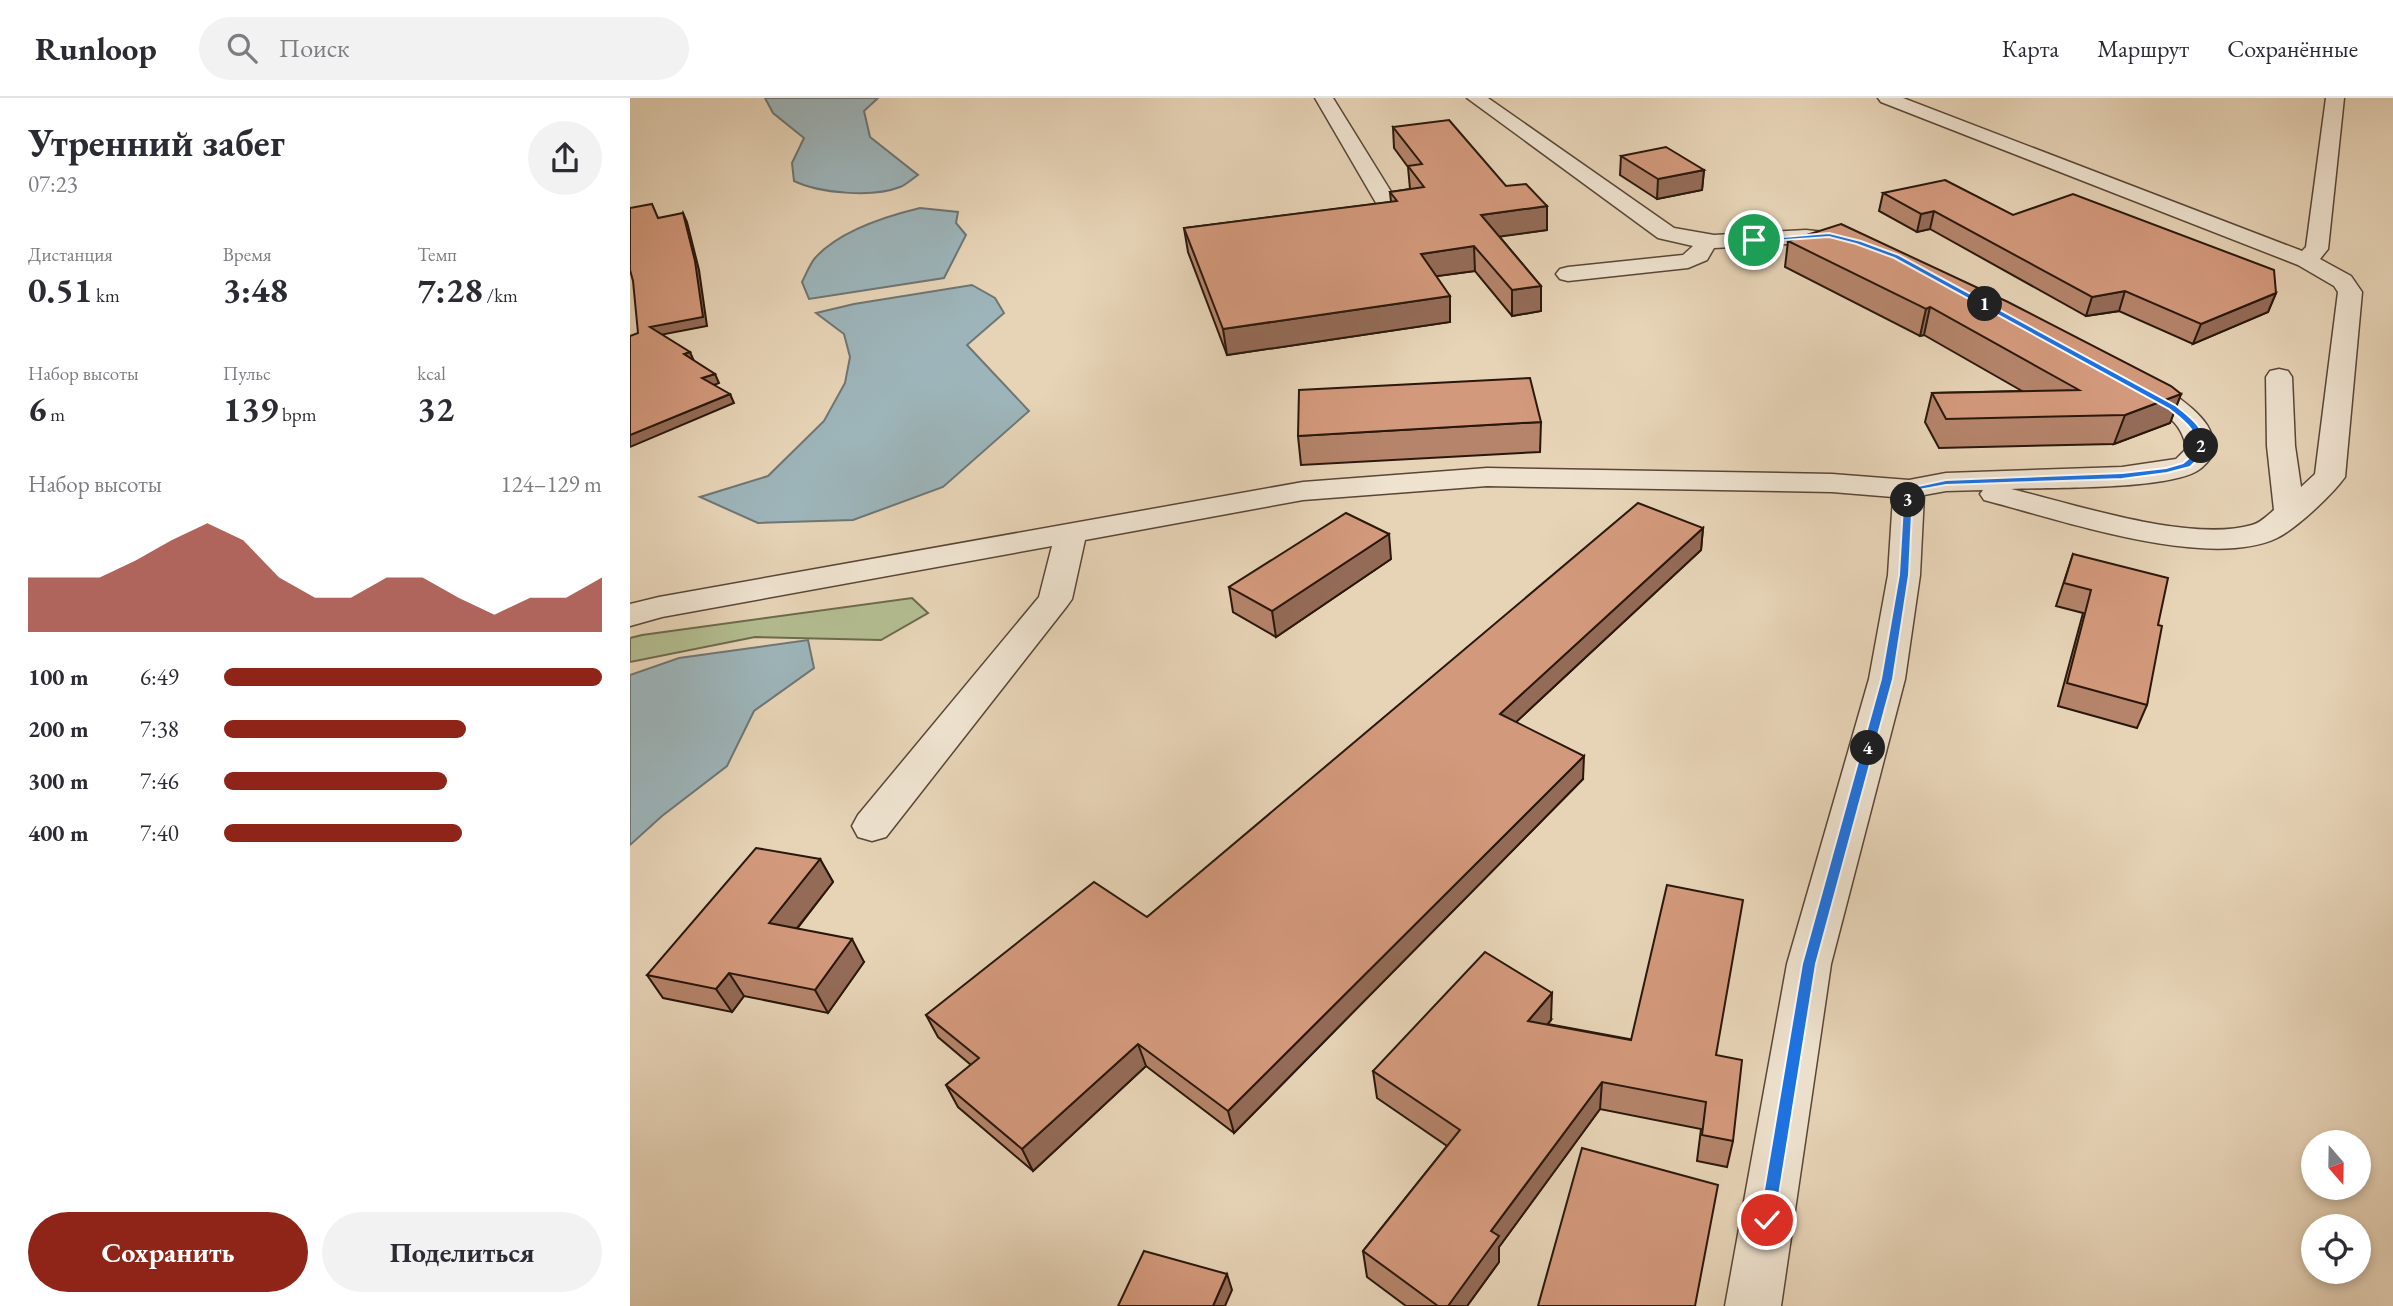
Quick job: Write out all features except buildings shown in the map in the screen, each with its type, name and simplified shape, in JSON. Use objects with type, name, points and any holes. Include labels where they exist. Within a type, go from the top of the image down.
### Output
[{"type":"street","points":[[1324,98],[1387,203]]},
{"type":"street","points":[[1476,98],[1616,196],[1651,225],[1687,240],[1706,243],[1817,235],[1871,247]]},
{"type":"street","points":[[1887,98],[2306,260],[2343,281],[2350,292],[2330,477],[2290,513],[2264,531],[2230,537],[2178,537],[1927,486]]},
{"type":"street","points":[[2306,260],[2317,249],[2335,98]]},
{"type":"street","points":[[1568,274],[1688,261],[1699,255],[1706,243]]},
{"type":"street","points":[[630,615],[659,607],[1071,531],[1303,491],[1487,477],[1927,486],[2122,476],[2186,465],[2201,452],[2202,437],[2195,426],[2172,407],[2111,372]]},
{"type":"street","points":[[2279,377],[2281,446],[2290,513]]},
{"type":"street","points":[[1753,1306],[1809,964],[1887,679],[1904,575],[1927,486]]},
{"type":"street","points":[[872,826],[1055,599],[1071,531]]},
{"type":"green space","points":[[912,598],[928,613],[881,640],[755,637],[630,662],[630,638],[642,635]]},
{"type":"water","points":[[765,98],[878,98],[864,111],[870,137],[918,175],[900,187],[861,193],[817,189],[794,181],[792,163],[804,138],[773,113]]},
{"type":"water","points":[[920,208],[958,212],[956,223],[966,235],[944,278],[809,299],[802,282],[813,260],[825,248],[864,226]]},
{"type":"water","points":[[972,285],[995,298],[1004,313],[967,345],[1029,411],[943,487],[853,520],[758,523],[700,497],[768,476],[824,421],[845,383],[850,357],[844,334],[816,313],[854,304]]},
{"type":"water","points":[[808,640],[814,668],[754,711],[727,766],[662,816],[630,845],[630,675],[679,658]]},
{"type":"route","points":[[1754,240],[1829,235],[1859,242],[1897,257],[2172,407],[2195,426],[2202,437],[2201,452],[2186,465],[2167,470],[2122,476],[1946,482],[1909,489],[1904,575],[1887,679],[1809,964],[1767,1220]]}]
